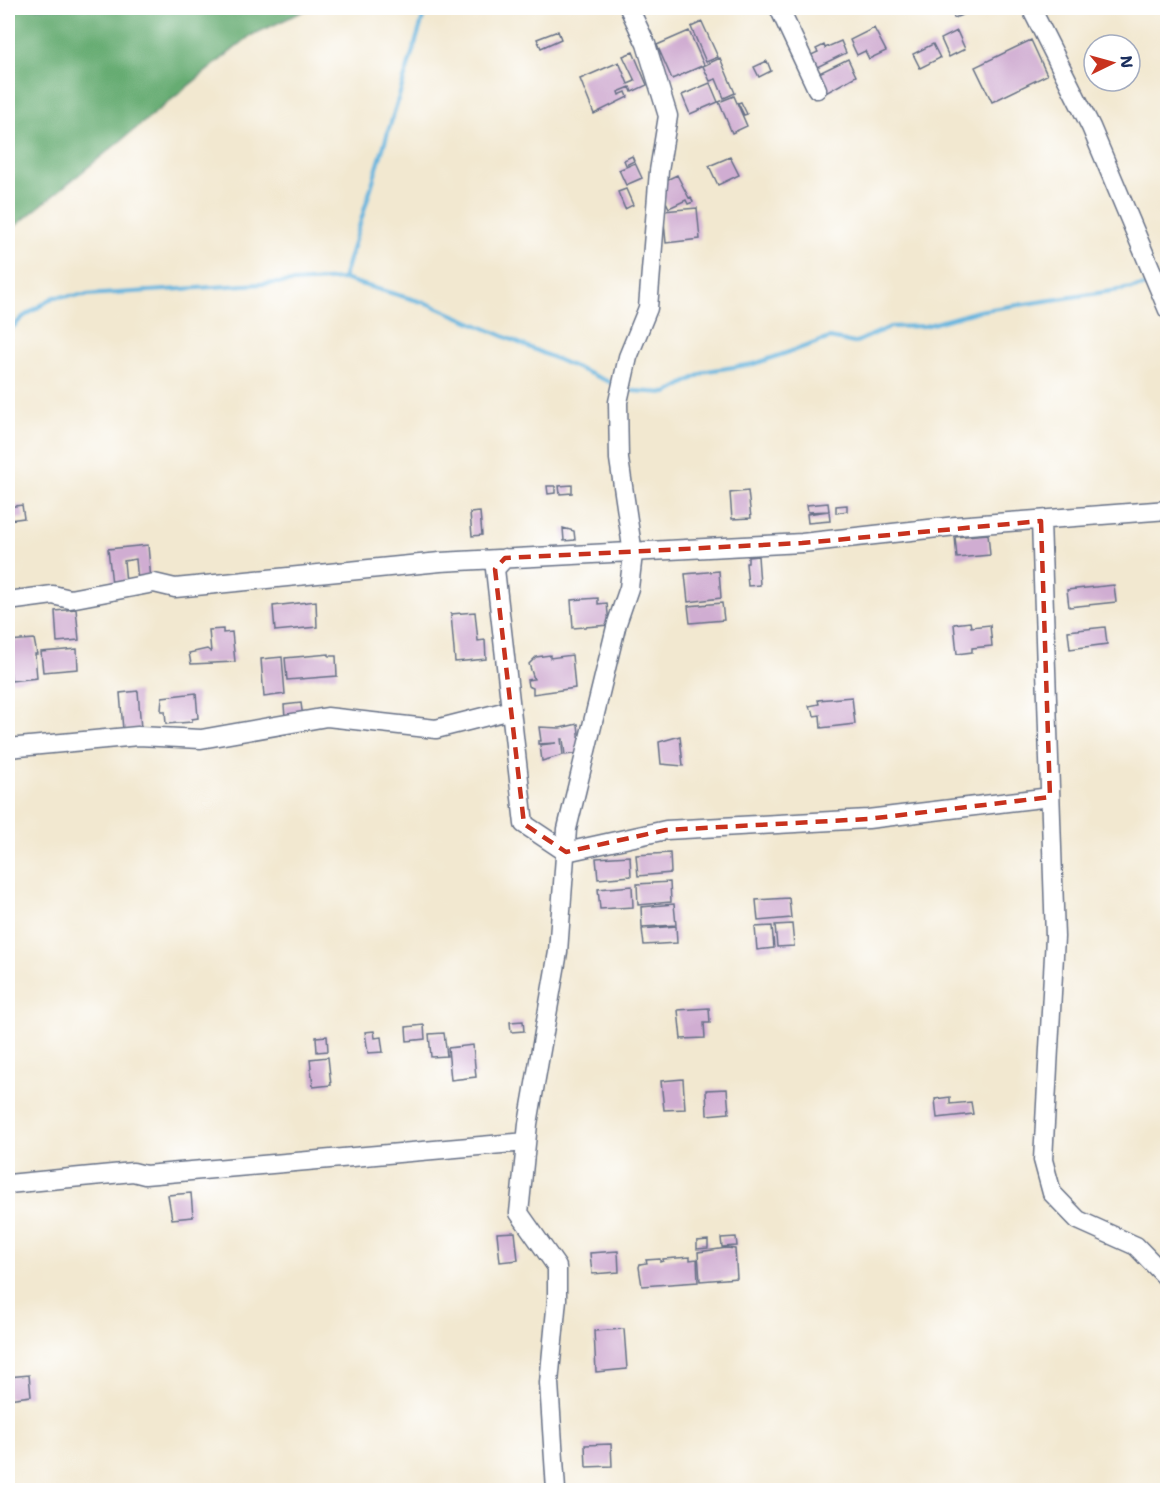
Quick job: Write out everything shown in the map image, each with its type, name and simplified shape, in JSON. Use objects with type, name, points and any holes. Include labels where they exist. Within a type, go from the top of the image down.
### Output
[{"type":"street","points":[[556,1491],[549,1383],[557,1299],[557,1267],[519,1213],[526,1142],[540,1047],[558,952],[567,829],[617,623],[629,588],[633,554],[619,459],[618,402],[628,357],[648,308],[659,171],[668,116],[646,44],[629,8]]},
{"type":"street","points":[[779,8],[817,89]]},
{"type":"street","points":[[1031,8],[1091,127],[1167,310]]},
{"type":"street","points":[[8,601],[53,595],[70,599],[154,583],[175,588],[440,562],[633,554],[694,547],[802,543],[956,526],[1167,510]]},
{"type":"street","points":[[1041,521],[1055,937],[1043,1160],[1052,1193],[1078,1220],[1136,1246],[1167,1279]]},
{"type":"street","points":[[505,558],[495,569],[524,824],[566,852],[666,830],[868,819],[1050,797]]},
{"type":"street","points":[[8,748],[138,736],[201,740],[327,717],[436,729],[511,710]]},
{"type":"street","points":[[8,1184],[133,1172],[145,1174],[526,1142]]},
{"type":"highlighted area","points":[[1041,521],[1050,797],[868,819],[666,830],[566,852],[524,824],[495,569],[505,558],[802,543]]},
{"type":"green space","points":[[8,8],[310,8],[250,36],[8,232]]},
{"type":"building","points":[[951,8],[972,8],[973,11],[954,18]]},
{"type":"building","points":[[702,22],[718,57],[706,62],[691,27]]},
{"type":"building","points":[[874,28],[886,51],[869,59],[865,51],[857,55],[850,40]]},
{"type":"building","points":[[558,31],[561,39],[541,48],[537,39]]},
{"type":"building","points":[[689,31],[704,65],[672,79],[657,45]]},
{"type":"building","points":[[957,31],[965,49],[949,57],[941,39]]},
{"type":"building","points":[[1031,40],[1047,75],[992,102],[975,67]]},
{"type":"building","points":[[841,41],[846,53],[813,69],[807,57],[818,52],[816,49],[824,45],[825,48]]},
{"type":"building","points":[[933,44],[940,58],[920,68],[913,54]]},
{"type":"building","points":[[633,52],[647,85],[632,92],[630,87],[618,92],[619,95],[626,92],[628,97],[594,114],[580,79],[619,62],[628,84],[635,81],[623,56]]},
{"type":"building","points":[[720,58],[735,93],[724,98],[716,79],[710,81],[703,66]]},
{"type":"building","points":[[848,59],[856,76],[824,94],[815,75]]},
{"type":"building","points":[[767,61],[771,71],[759,77],[754,67]]},
{"type":"building","points":[[710,83],[718,102],[690,114],[682,95]]},
{"type":"building","points":[[734,96],[747,126],[732,133],[719,102]]},
{"type":"building","points":[[741,102],[747,114],[744,115],[738,103]]},
{"type":"building","points":[[632,156],[634,161],[626,165],[624,160]]},
{"type":"building","points":[[730,157],[739,175],[718,185],[709,166]]},
{"type":"building","points":[[635,163],[642,178],[626,185],[619,170]]},
{"type":"building","points":[[677,175],[693,202],[688,204],[686,200],[669,208],[660,189],[662,182]]},
{"type":"building","points":[[626,189],[633,205],[625,209],[618,192]]},
{"type":"building","points":[[697,208],[700,239],[666,243],[663,211]]},
{"type":"building","points":[[572,485],[572,493],[560,494],[559,486]]},
{"type":"building","points":[[547,486],[555,486],[555,493],[548,494]]},
{"type":"building","points":[[748,491],[751,518],[732,519],[730,493]]},
{"type":"building","points":[[828,503],[829,511],[808,512],[807,505]]},
{"type":"building","points":[[22,505],[24,518],[9,520],[8,507]]},
{"type":"building","points":[[847,505],[847,511],[836,513],[836,506]]},
{"type":"building","points":[[829,511],[830,521],[808,523],[807,514]]},
{"type":"building","points":[[480,512],[482,535],[472,536],[470,513]]},
{"type":"building","points":[[563,528],[574,531],[575,540],[564,541]]},
{"type":"building","points":[[988,534],[990,555],[957,558],[955,537]]},
{"type":"building","points":[[148,545],[151,581],[138,582],[136,559],[124,561],[126,583],[112,584],[108,549]]},
{"type":"building","points":[[758,556],[760,585],[748,586],[746,563],[748,563],[748,557]]},
{"type":"building","points":[[719,571],[721,598],[688,602],[685,574]]},
{"type":"building","points":[[1114,585],[1116,602],[1069,607],[1067,590]]},
{"type":"building","points":[[598,598],[598,604],[607,603],[609,625],[573,628],[571,600]]},
{"type":"building","points":[[316,601],[317,627],[275,631],[273,606]]},
{"type":"building","points":[[722,603],[724,620],[690,623],[688,606]]},
{"type":"building","points":[[76,609],[79,640],[57,642],[55,611]]},
{"type":"building","points":[[475,612],[478,641],[485,640],[486,659],[455,662],[451,614]]},
{"type":"building","points":[[970,622],[971,627],[990,625],[992,646],[972,648],[972,652],[957,654],[954,624]]},
{"type":"building","points":[[1105,627],[1107,644],[1070,649],[1068,631]]},
{"type":"building","points":[[223,629],[223,633],[232,632],[235,662],[191,664],[189,653],[207,649],[211,652],[209,630]]},
{"type":"building","points":[[34,639],[37,654],[35,654],[37,678],[11,681],[8,641]]},
{"type":"building","points":[[77,649],[78,669],[43,672],[41,652]]},
{"type":"building","points":[[329,654],[329,656],[336,656],[337,676],[287,680],[285,658]]},
{"type":"building","points":[[550,655],[550,658],[572,655],[575,688],[533,694],[533,688],[528,686],[527,680],[534,679],[529,664],[536,657]]},
{"type":"building","points":[[282,657],[285,694],[264,697],[261,659]]},
{"type":"building","points":[[138,691],[141,729],[123,730],[120,693]]},
{"type":"building","points":[[196,693],[198,718],[192,719],[192,722],[166,724],[165,711],[161,711],[162,697]]},
{"type":"building","points":[[852,697],[855,724],[821,728],[820,715],[814,716],[809,706],[819,704],[818,700]]},
{"type":"building","points":[[301,703],[303,718],[285,717],[284,705]]},
{"type":"building","points":[[578,724],[581,753],[565,755],[563,739],[561,739],[563,755],[542,761],[540,745],[556,743],[538,744],[538,741],[541,741],[539,727],[560,728]]},
{"type":"building","points":[[680,736],[683,766],[661,764],[659,742]]},
{"type":"building","points":[[670,853],[671,873],[638,876],[636,855]]},
{"type":"building","points":[[630,856],[631,876],[598,879],[596,858]]},
{"type":"building","points":[[670,882],[671,902],[638,905],[637,884]]},
{"type":"building","points":[[632,886],[633,907],[600,909],[598,889]]},
{"type":"building","points":[[789,898],[791,918],[758,921],[756,900]]},
{"type":"building","points":[[674,904],[676,925],[642,927],[641,907]]},
{"type":"building","points":[[792,924],[794,946],[777,947],[775,925]]},
{"type":"building","points":[[676,926],[677,943],[644,945],[642,929]]},
{"type":"building","points":[[772,926],[774,948],[757,950],[755,927]]},
{"type":"building","points":[[709,1008],[710,1023],[704,1023],[705,1038],[681,1039],[678,1010]]},
{"type":"building","points":[[523,1021],[524,1031],[511,1032],[510,1022]]},
{"type":"building","points":[[424,1025],[425,1039],[407,1041],[406,1027]]},
{"type":"building","points":[[374,1031],[375,1038],[381,1037],[383,1052],[368,1053],[365,1032]]},
{"type":"building","points":[[444,1033],[447,1056],[431,1057],[429,1034]]},
{"type":"building","points":[[327,1036],[328,1051],[317,1052],[316,1037]]},
{"type":"building","points":[[473,1045],[476,1077],[451,1080],[448,1048]]},
{"type":"building","points":[[328,1057],[331,1085],[313,1087],[310,1059]]},
{"type":"building","points":[[683,1079],[685,1109],[664,1110],[661,1081]]},
{"type":"building","points":[[727,1089],[729,1113],[707,1115],[706,1090]]},
{"type":"building","points":[[950,1097],[950,1104],[971,1102],[973,1114],[937,1118],[935,1099]]},
{"type":"building","points":[[191,1193],[193,1217],[172,1219],[168,1195]]},
{"type":"building","points":[[515,1232],[518,1260],[500,1262],[497,1233]]},
{"type":"building","points":[[736,1237],[737,1246],[722,1247],[721,1238]]},
{"type":"building","points":[[708,1240],[708,1248],[697,1249],[697,1241]]},
{"type":"building","points":[[735,1249],[737,1278],[700,1281],[698,1252]]},
{"type":"building","points":[[618,1251],[619,1272],[592,1274],[590,1253]]},
{"type":"building","points":[[690,1257],[690,1260],[697,1259],[698,1282],[642,1286],[639,1267],[640,1264],[647,1263],[646,1260],[660,1259],[660,1262],[663,1259]]},
{"type":"building","points":[[624,1329],[627,1369],[596,1372],[594,1331]]},
{"type":"building","points":[[29,1375],[31,1396],[8,1399],[8,1377]]},
{"type":"building","points":[[611,1444],[612,1466],[586,1467],[585,1445]]},
{"type":"waterway","points":[[343,279],[426,8]]},
{"type":"waterway","points":[[8,332],[23,317],[54,297],[343,279],[429,304],[614,384]]},
{"type":"waterway","points":[[633,391],[667,393],[707,371],[754,364],[830,338],[854,343],[890,327],[925,326],[978,311],[1152,285]]}]
